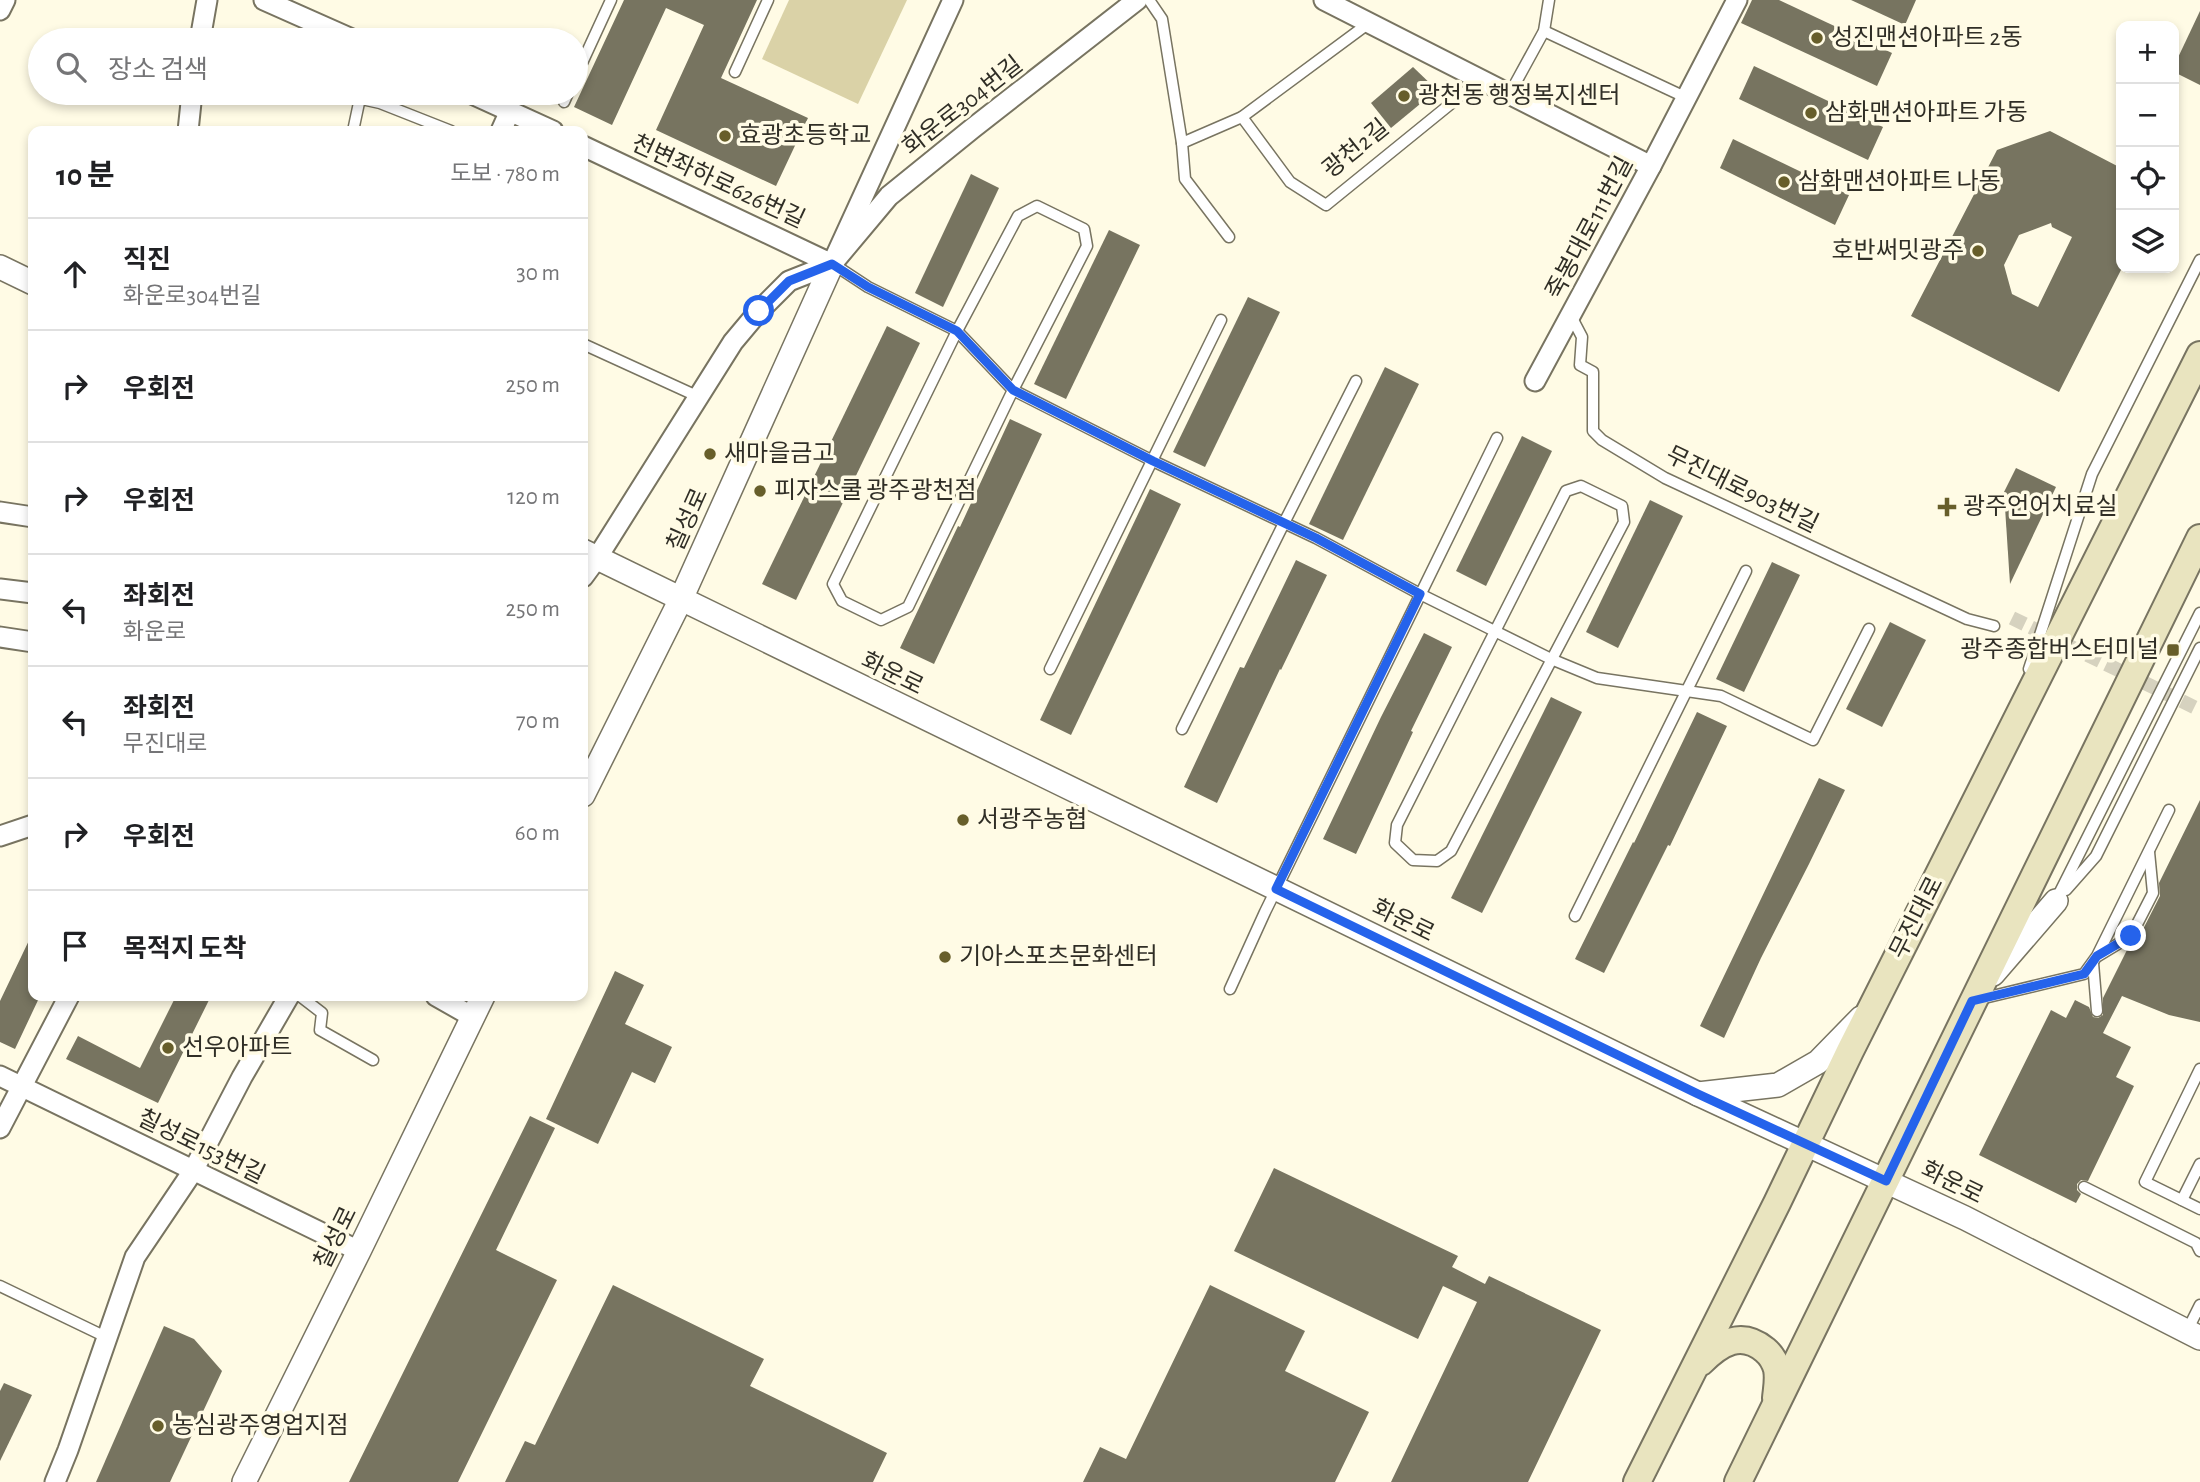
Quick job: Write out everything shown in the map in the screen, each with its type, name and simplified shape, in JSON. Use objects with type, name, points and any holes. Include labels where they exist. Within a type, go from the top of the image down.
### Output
[{"type":"main road","name":"무진대로","points":[[1637,1482],[2200,355]]},
{"type":"main road","points":[[1738,1482],[2200,538]]},
{"type":"main road","points":[[1692,1373],[1716,1349],[1729,1342],[1744,1339],[1757,1343],[1769,1354],[1776,1366],[1776,1406]]},
{"type":"street","points":[[0,10],[5,0]]},
{"type":"street","points":[[202,28],[206,0]]},
{"type":"street","points":[[264,0],[303,8],[335,28]]},
{"type":"street","name":"화운로304번길","points":[[832,264],[953,0]]},
{"type":"street","name":"화운로304번길","points":[[590,554],[699,397],[733,342],[789,281],[832,264],[889,195],[1137,0]]},
{"type":"street","points":[[1324,0],[1651,166]]},
{"type":"street","name":"죽봉대로111번길","points":[[1535,381],[1737,0]]},
{"type":"street","points":[[189,126],[191,105]]},
{"type":"street","points":[[497,105],[542,126]]},
{"type":"street","points":[[503,126],[510,111]]},
{"type":"street","name":"천변좌하로626번길","points":[[588,147],[832,264]]},
{"type":"street","name":"칠성로","points":[[588,785],[681,599],[832,264]]},
{"type":"street","points":[[0,267],[28,281]]},
{"type":"street","points":[[0,512],[28,516]]},
{"type":"street","name":"화운로","points":[[590,554],[1698,1094],[1965,1218],[2193,1334]]},
{"type":"street","points":[[0,589],[28,592]]},
{"type":"street","points":[[0,637],[28,641]]},
{"type":"street","points":[[0,836],[28,827]]},
{"type":"street","points":[[1974,998],[2056,901]]},
{"type":"street","points":[[0,1129],[66,1001]]},
{"type":"street","points":[[55,1482],[135,1257],[193,1171],[242,1077],[286,1001]]},
{"type":"street","name":"칠성로","points":[[244,1482],[478,1006],[457,1001]]},
{"type":"street","points":[[1698,1094],[1778,1085],[1818,1062],[1873,1006]]},
{"type":"street","name":"칠성로153번길","points":[[0,1076],[359,1251]]},
{"type":"lane","points":[[588,50],[611,0]]},
{"type":"lane","points":[[734,72],[768,0]]},
{"type":"lane","points":[[1149,0],[1162,19],[1182,143],[1185,179],[1229,237]]},
{"type":"lane","points":[[1510,95],[1544,31],[1549,0]]},
{"type":"lane","points":[[1182,143],[1242,117],[1369,23]]},
{"type":"lane","points":[[1544,31],[1686,98]]},
{"type":"lane","name":"광천2길","points":[[1242,117],[1290,182],[1326,205],[1480,80]]},
{"type":"lane","points":[[354,126],[359,105]]},
{"type":"lane","points":[[385,105],[439,126]]},
{"type":"lane","points":[[1037,206],[1084,229],[1087,246],[1013,390],[908,607],[881,620],[842,601],[833,584],[957,331],[1017,216],[1037,206]]},
{"type":"lane","points":[[2007,739],[2092,474],[2200,261]]},
{"type":"lane","points":[[832,264],[868,287],[957,331],[1013,390],[1284,523],[1494,631],[1597,678],[1721,696],[1813,740],[1869,629]]},
{"type":"lane","name":"무진대로903번길","points":[[1571,315],[1582,337],[1580,365],[1593,372],[1593,431],[1602,440],[1665,478],[1966,619],[1994,626]]},
{"type":"lane","points":[[1050,669],[1221,320]]},
{"type":"lane","points":[[588,346],[699,397]]},
{"type":"lane","points":[[1182,729],[1356,381]]},
{"type":"lane","points":[[1230,989],[1276,889],[1497,438]]},
{"type":"lane","points":[[1581,486],[1622,506],[1624,522],[1551,659],[1451,851],[1437,861],[1413,860],[1395,843],[1397,825],[1566,491],[1581,486]]},
{"type":"lane","points":[[1575,916],[1746,571]]},
{"type":"lane","points":[[2056,901],[2200,613]]},
{"type":"lane","points":[[2056,901],[2096,856],[2200,648]]},
{"type":"lane","points":[[1974,998],[2084,974],[2095,960],[2169,810]]},
{"type":"lane","points":[[2095,960],[2131,936],[2153,893],[2148,851]]},
{"type":"lane","points":[[2095,960],[2097,1011]]},
{"type":"lane","points":[[306,1001],[322,1013],[320,1030],[373,1060]]},
{"type":"lane","points":[[2200,1069],[2145,1182],[2200,1209]]},
{"type":"lane","points":[[2182,1200],[2200,1164]]},
{"type":"lane","points":[[2084,1187],[2196,1243],[2200,1251]]},
{"type":"lane","points":[[0,1286],[106,1337]]},
{"type":"lane","points":[[2193,1334],[2200,1305]]},
{"type":"shaded area","points":[[789,0],[907,0],[858,104],[762,59]]},
{"type":"building","points":[[624,0],[757,0],[721,78],[808,118],[776,186],[656,130],[704,25],[666,8],[612,125],[574,107],[588,105],[588,77]]},
{"type":"building","name":"성진맨션아파트 2동","points":[[1752,0],[1779,0],[1892,53],[1877,86],[1741,23]]},
{"type":"building","points":[[1851,0],[1916,0],[1905,25]]},
{"type":"building","points":[[2200,11],[2200,85],[2179,74],[2179,55]]},
{"type":"building","name":"삼화맨션아파트 가동","points":[[1754,66],[1883,127],[1868,160],[1739,99]]},
{"type":"building","name":"광천동 행정복지센터","points":[[1413,67],[1437,90],[1391,128],[1371,103]]},
{"type":"building","name":"호반써밋광주","points":[[2050,131],[2116,165],[2116,273],[2119,273],[2059,392],[1911,316],[1997,150]],"holes":[[[2051,223],[2052,227],[2072,237],[2038,307],[2012,294],[2004,265],[2019,235]]]},
{"type":"building","name":"삼화맨션아파트 나동","points":[[1733,139],[1849,195],[1835,225],[1720,168]]},
{"type":"building","points":[[971,174],[999,188],[943,307],[915,293]]},
{"type":"building","points":[[1109,230],[1140,245],[1066,399],[1034,384]]},
{"type":"building","points":[[1248,297],[1280,312],[1205,467],[1173,452]]},
{"type":"building","points":[[887,326],[920,343],[796,600],[762,584]]},
{"type":"building","points":[[1385,367],[1419,384],[1343,540],[1309,524]]},
{"type":"building","points":[[1010,419],[1042,434],[934,664],[900,648]]},
{"type":"building","points":[[1522,436],[1552,451],[1486,586],[1456,571]]},
{"type":"building","points":[[2016,468],[2056,487],[2010,584],[2004,492]]},
{"type":"building","points":[[1150,489],[1181,504],[1071,735],[1040,720]]},
{"type":"building","points":[[1650,500],[1683,516],[1618,648],[1586,632]]},
{"type":"building","points":[[1296,560],[1327,575],[1217,803],[1184,787],[1240,667],[1244,668]]},
{"type":"building","points":[[1772,562],[1800,575],[1744,692],[1716,679]]},
{"type":"building","points":[[1890,622],[1926,640],[1882,727],[1846,709]]},
{"type":"building","points":[[1424,633],[1452,647],[1356,854],[1323,839]]},
{"type":"building","points":[[1551,697],[1582,712],[1482,913],[1451,898]]},
{"type":"building","points":[[1697,712],[1727,726],[1670,846],[1668,845],[1604,973],[1575,959]]},
{"type":"building","points":[[1819,778],[1845,790],[1724,1038],[1700,1026]]},
{"type":"building","points":[[2200,800],[2200,1022],[2169,1015],[2122,996],[2103,1033],[2131,1047],[2116,1077],[2134,1086],[2088,1181],[2081,1180],[2077,1184],[2077,1190],[2081,1194],[2076,1203],[1979,1155],[2051,1010],[2066,1018],[2075,1000],[2089,1007],[2093,1017],[2103,1015],[2103,998],[2129,946],[2138,939],[2160,896],[2159,883]]},
{"type":"building","points":[[28,942],[28,1001],[38,1001],[15,1049],[0,1042],[0,1001]]},
{"type":"building","points":[[615,971],[644,985],[625,1024],[672,1047],[655,1083],[632,1072],[598,1144],[546,1119]]},
{"type":"building","name":"선우아파트","points":[[174,1001],[209,1001],[158,1103],[66,1059],[78,1036],[140,1068]]},
{"type":"building","points":[[530,1116],[555,1128],[496,1250],[557,1280],[458,1482],[349,1482]]},
{"type":"building","points":[[1274,1168],[1458,1256],[1452,1267],[1485,1284],[1489,1276],[1601,1330],[1528,1482],[1391,1482],[1477,1302],[1443,1286],[1418,1339],[1234,1251]]},
{"type":"building","points":[[613,1285],[764,1359],[750,1386],[887,1453],[873,1482],[505,1482],[525,1441],[535,1445]]},
{"type":"building","points":[[1210,1285],[1305,1331],[1285,1371],[1369,1412],[1335,1482],[1083,1482],[1100,1447],[1126,1459]]},
{"type":"building","name":"농심광주영업지점","points":[[164,1326],[194,1339],[222,1371],[170,1482],[96,1482]]},
{"type":"building","points":[[4,1383],[32,1395],[0,1461],[0,1391]]},
{"type":"tunnel","points":[[2012,618],[2200,710]]},
{"type":"place","name":"성진맨션아파트 2동","points":[[1817,38]]},
{"type":"place","name":"광천동 행정복지센터","points":[[1404,96]]},
{"type":"place","name":"삼화맨션아파트 가동","points":[[1811,113]]},
{"type":"place","name":"효광초등학교","points":[[725,136]]},
{"type":"place","name":"삼화맨션아파트 나동","points":[[1784,182]]},
{"type":"place","name":"호반써밋광주","points":[[1978,251]]},
{"type":"place","name":"새마을금고","points":[[710,454]]},
{"type":"place","name":"피자스쿨 광주광천점","points":[[760,491]]},
{"type":"place","name":"광주언어치료실","points":[[1947,507]]},
{"type":"place","name":"광주종합버스터미널","points":[[2173,650]]},
{"type":"place","name":"서광주농협","points":[[963,820]]},
{"type":"place","name":"기아스포츠문화센터","points":[[945,957]]},
{"type":"place","name":"선우아파트","points":[[168,1048]]},
{"type":"place","name":"농심광주영업지점","points":[[158,1426]]},
{"type":"route","points":[[759,311],[789,281],[832,264],[868,287],[957,331],[1013,390],[1153,461],[1316,538],[1420,594],[1276,889],[1698,1094],[1886,1181],[1972,1001],[2084,974],[2097,956],[2131,936]]}]
